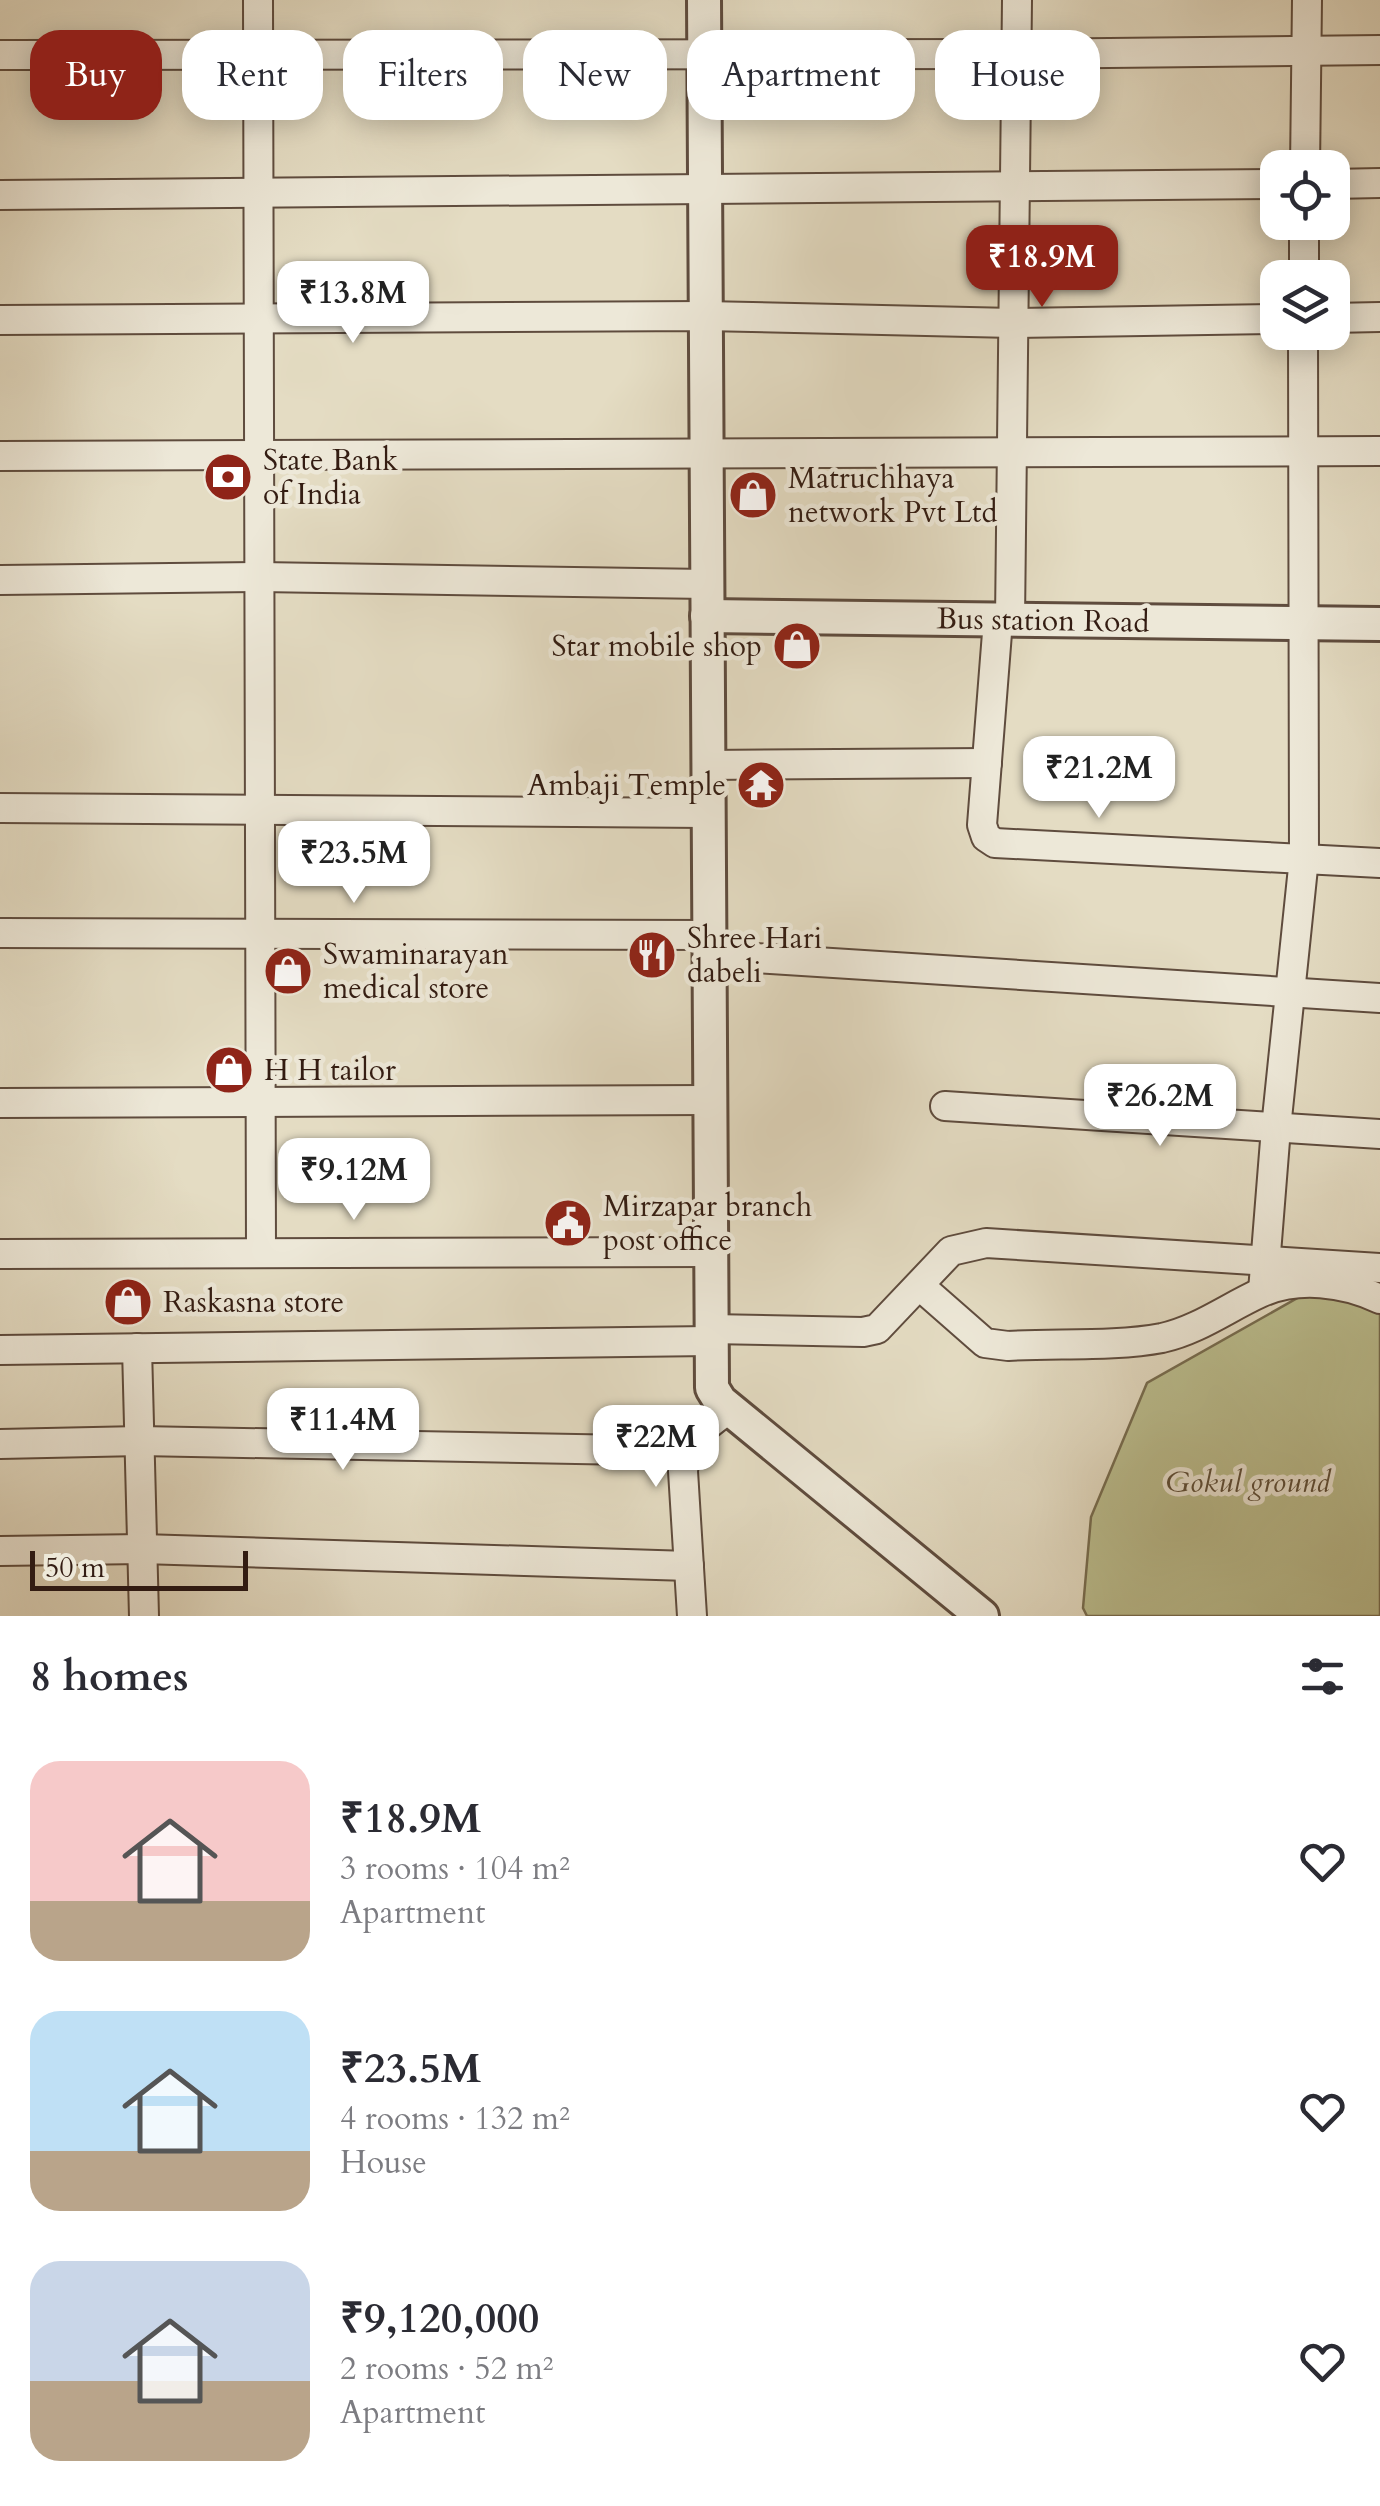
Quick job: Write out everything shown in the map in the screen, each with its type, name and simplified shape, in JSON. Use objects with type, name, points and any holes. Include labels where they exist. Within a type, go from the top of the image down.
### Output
[{"type":"street","points":[[258,0],[258,30]]},
{"type":"street","points":[[704,0],[704,30]]},
{"type":"street","points":[[1016,30],[1017,0]]},
{"type":"street","points":[[1305,150],[1307,0]]},
{"type":"street","points":[[1100,53],[1380,50]]},
{"type":"street","points":[[0,56],[182,55]]},
{"type":"street","points":[[323,55],[687,55]]},
{"type":"street","points":[[258,120],[262,1252]]},
{"type":"street","points":[[704,120],[712,1388],[730,1408],[982,1616]]},
{"type":"street","points":[[1016,120],[1012,452],[1004,620],[982,825],[986,837],[996,843],[1380,864]]},
{"type":"street","points":[[1350,184],[1380,183]]},
{"type":"street","points":[[0,195],[1260,184]]},
{"type":"street","points":[[0,320],[706,316],[1013,324],[1260,319]]},
{"type":"street","points":[[1350,318],[1380,317]]},
{"type":"street","points":[[1263,1292],[1304,858],[1303,350]]},
{"type":"street","points":[[0,456],[1380,452]]},
{"type":"street","points":[[0,580],[260,577],[707,600]]},
{"type":"street","name":"Bus station Road","points":[[707,600],[1004,620],[1380,624]]},
{"type":"street","points":[[707,765],[987,763]]},
{"type":"street","points":[[0,808],[708,814]]},
{"type":"street","points":[[0,932],[708,945],[1380,998]]},
{"type":"street","points":[[0,1104],[709,1100]]},
{"type":"street","points":[[944,1106],[1380,1134]]},
{"type":"street","points":[[0,1350],[864,1332],[887,1321],[950,1251],[986,1242],[1380,1268]]},
{"type":"street","points":[[0,1254],[709,1252]]},
{"type":"street","points":[[920,1286],[986,1344],[1008,1346],[1156,1339],[1184,1333],[1263,1292],[1324,1283],[1360,1290],[1380,1299]]},
{"type":"street","points":[[138,1348],[144,1616]]},
{"type":"street","points":[[692,1616],[685,1451],[696,1433],[730,1408]]},
{"type":"street","points":[[0,1444],[140,1441],[685,1451]]},
{"type":"street","points":[[0,1551],[142,1549],[688,1566]]},
{"type":"green space","name":"Gokul ground","points":[[1324,1283],[1380,1307],[1380,1616],[1087,1616],[1083,1608],[1091,1517],[1147,1383]]},
{"type":"place","name":"State Bank of India","points":[[228,477]]},
{"type":"place","name":"Matruchhaya network Pvt Ltd","points":[[753,495]]},
{"type":"place","name":"Star mobile shop","points":[[797,646]]},
{"type":"place","name":"Ambaji Temple","points":[[761,785]]},
{"type":"place","name":"Shree Hari dabeli","points":[[652,955]]},
{"type":"place","name":"Swaminarayan medical store","points":[[288,971]]},
{"type":"place","name":"H H tailor","points":[[229,1070]]},
{"type":"place","name":"Mirzapar branch post office","points":[[568,1223]]},
{"type":"place","name":"Raskasna store","points":[[128,1302]]}]
